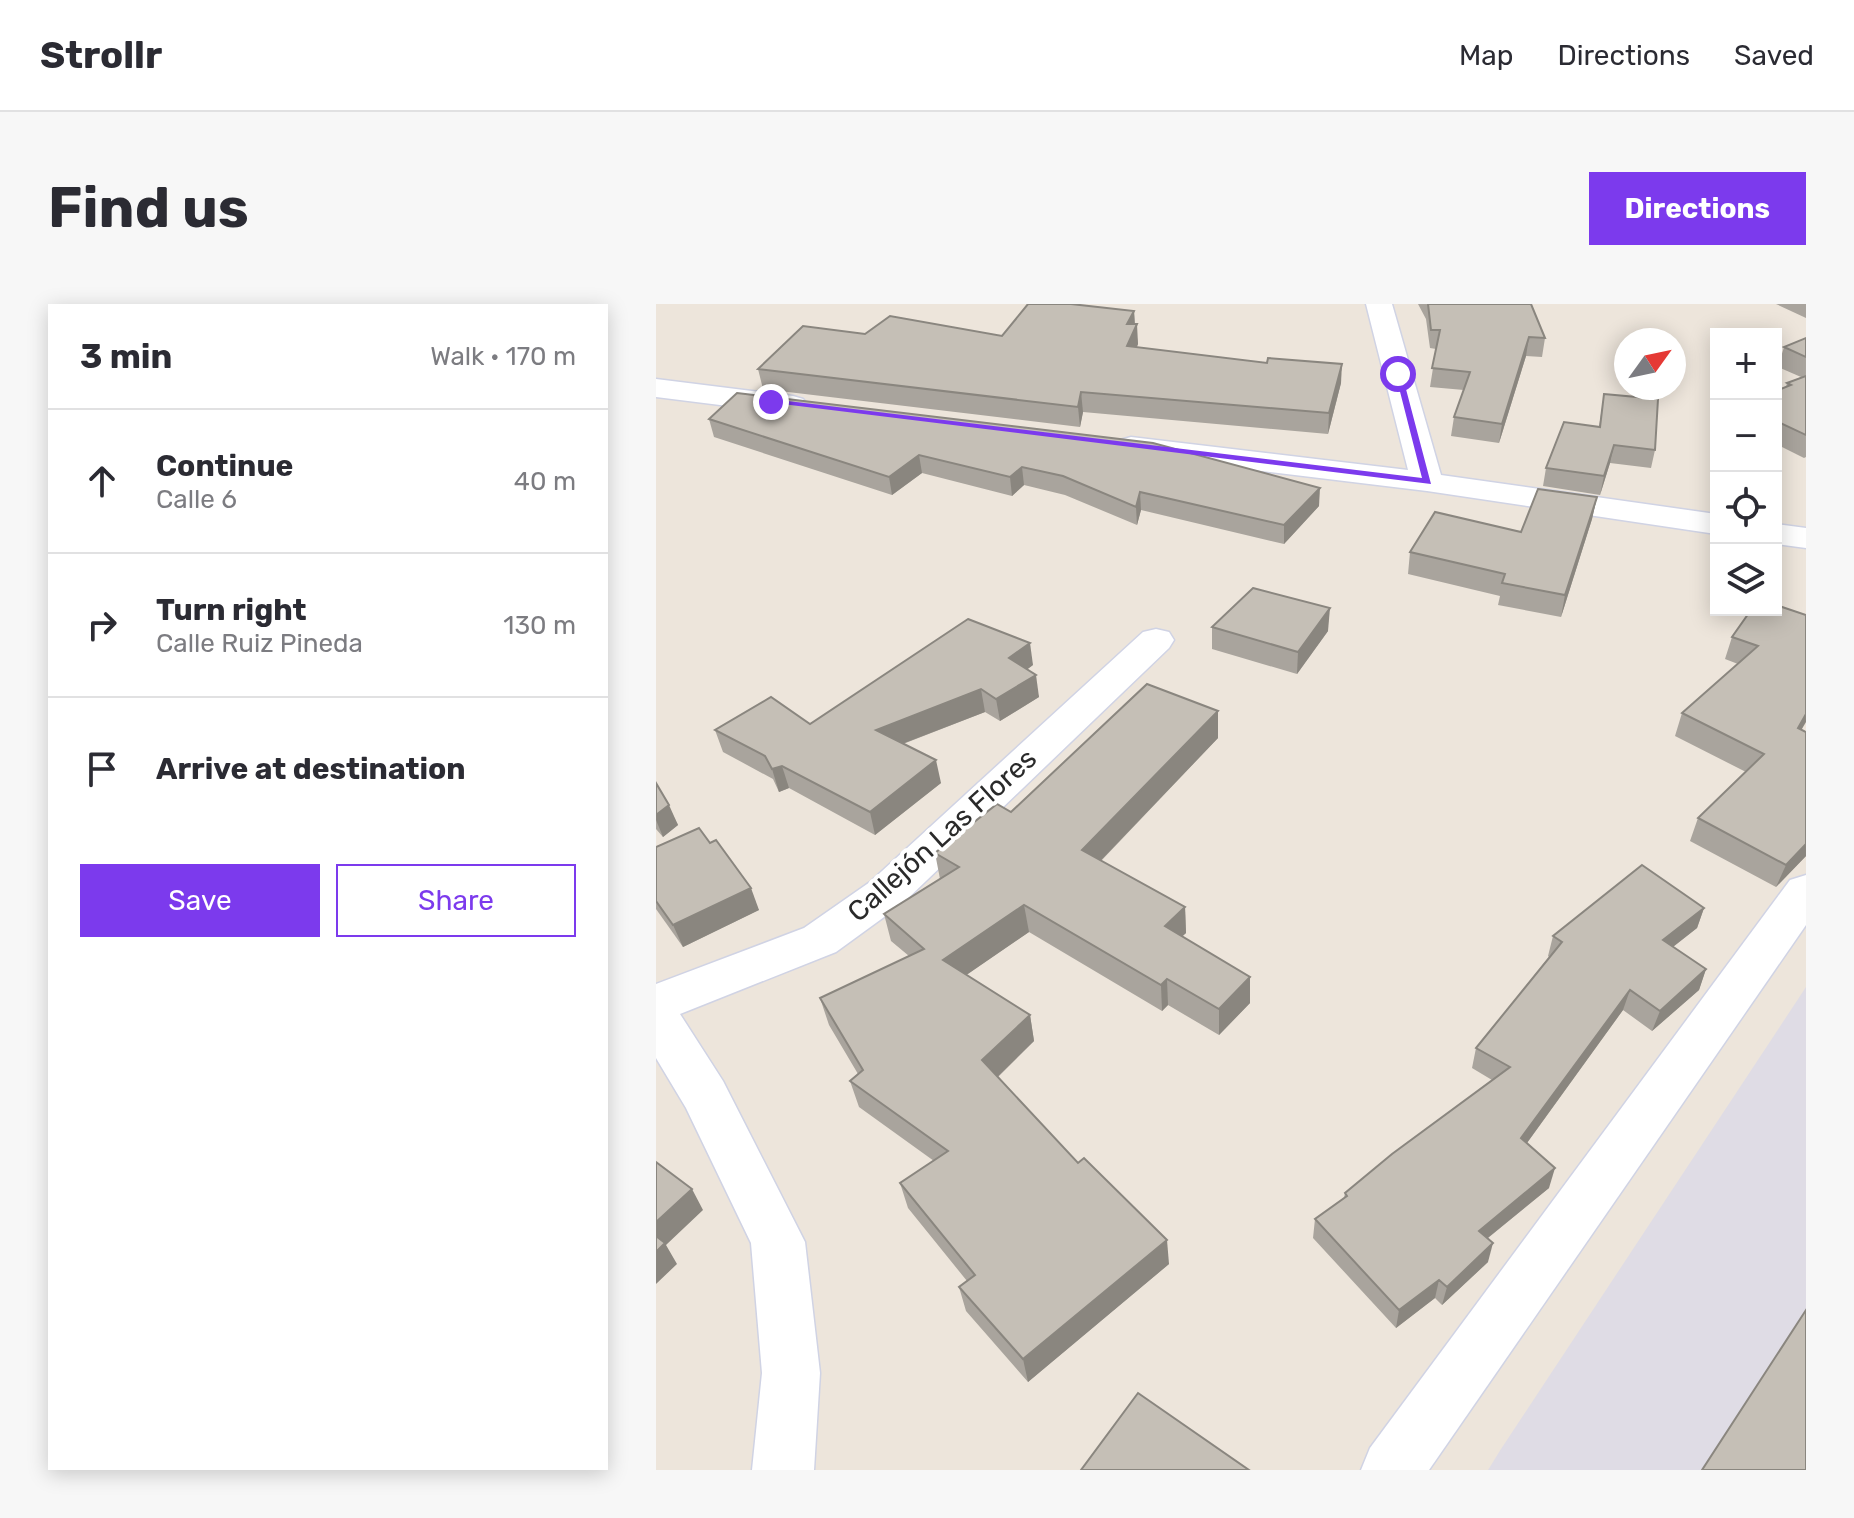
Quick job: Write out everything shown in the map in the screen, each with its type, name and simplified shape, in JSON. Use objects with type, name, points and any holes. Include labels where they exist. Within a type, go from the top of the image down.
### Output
[{"type":"street","points":[[1379,304],[1427,482]]},
{"type":"street","points":[[656,388],[817,408]]},
{"type":"street","points":[[1099,442],[1427,482],[1710,523]]},
{"type":"street","points":[[1782,535],[1806,538]]},
{"type":"street","name":"Callejón Las Flores","points":[[656,1004],[820,940],[886,893],[1156,640]]},
{"type":"street","points":[[1392,1470],[1806,891]]},
{"type":"street","points":[[656,1016],[705,1096],[778,1242],[791,1373],[783,1470]]},
{"type":"shaded area","points":[[1806,987],[1806,1470],[1488,1470],[1501,1449]]},
{"type":"building","points":[[1028,304],[1071,304],[1134,311],[1127,324],[1137,324],[1127,346],[1267,363],[1268,358],[1342,364],[1329,413],[1081,392],[1078,407],[758,369],[803,326],[865,334],[890,316],[1002,336]]},
{"type":"building","points":[[1428,304],[1531,304],[1545,338],[1529,337],[1502,424],[1454,417],[1470,372],[1432,368],[1440,330],[1431,330]]},
{"type":"building","points":[[1806,338],[1806,357],[1784,347]]},
{"type":"building","points":[[1806,376],[1806,435],[1782,424],[1782,389],[1791,385],[1787,383]]},
{"type":"building","points":[[737,393],[1153,443],[1320,488],[1284,525],[1140,492],[1136,507],[1063,476],[1022,467],[1010,477],[919,455],[889,477],[709,419]]},
{"type":"building","points":[[1604,394],[1614,395],[1614,400],[1658,400],[1655,450],[1614,445],[1604,476],[1546,468],[1564,422],[1600,427]]},
{"type":"building","points":[[1538,489],[1597,497],[1565,595],[1502,583],[1505,574],[1410,552],[1435,512],[1521,532]]},
{"type":"building","points":[[1253,588],[1330,608],[1298,652],[1212,627]]},
{"type":"building","points":[[1782,607],[1806,615],[1806,714],[1798,728],[1806,732],[1806,844],[1786,865],[1698,818],[1764,754],[1682,713],[1758,646],[1732,637],[1747,616],[1782,616]]},
{"type":"building","points":[[968,619],[1030,643],[1009,658],[1036,675],[996,699],[981,689],[876,730],[936,760],[870,812],[782,766],[772,769],[765,756],[715,730],[771,697],[810,724]]},
{"type":"building","points":[[1147,684],[1218,711],[1082,850],[1185,907],[1165,926],[1250,977],[1219,1009],[1167,979],[1161,985],[1024,905],[943,960],[1030,1015],[982,1060],[1078,1163],[1084,1158],[1167,1240],[1023,1359],[959,1287],[975,1275],[900,1183],[948,1151],[850,1081],[863,1070],[820,998],[924,949],[884,914],[959,867],[935,853],[997,804],[1011,812]]},
{"type":"building","points":[[656,783],[669,805],[656,815]]},
{"type":"building","points":[[699,828],[710,843],[716,840],[751,888],[673,925],[656,901],[656,847]]},
{"type":"building","points":[[1642,865],[1704,908],[1663,940],[1706,969],[1660,1011],[1630,990],[1521,1138],[1555,1168],[1479,1231],[1493,1243],[1447,1287],[1439,1280],[1399,1310],[1315,1219],[1347,1196],[1345,1193],[1392,1154],[1510,1067],[1476,1048],[1562,942],[1553,936]]},
{"type":"building","points":[[656,1162],[692,1189],[656,1222]]},
{"type":"building","points":[[656,1236],[665,1243],[656,1252]]},
{"type":"building","points":[[1806,1310],[1806,1470],[1702,1470]]},
{"type":"building","points":[[1138,1393],[1249,1470],[1081,1470]]},
{"type":"route","points":[[771,402],[1427,482],[1398,374]]}]
